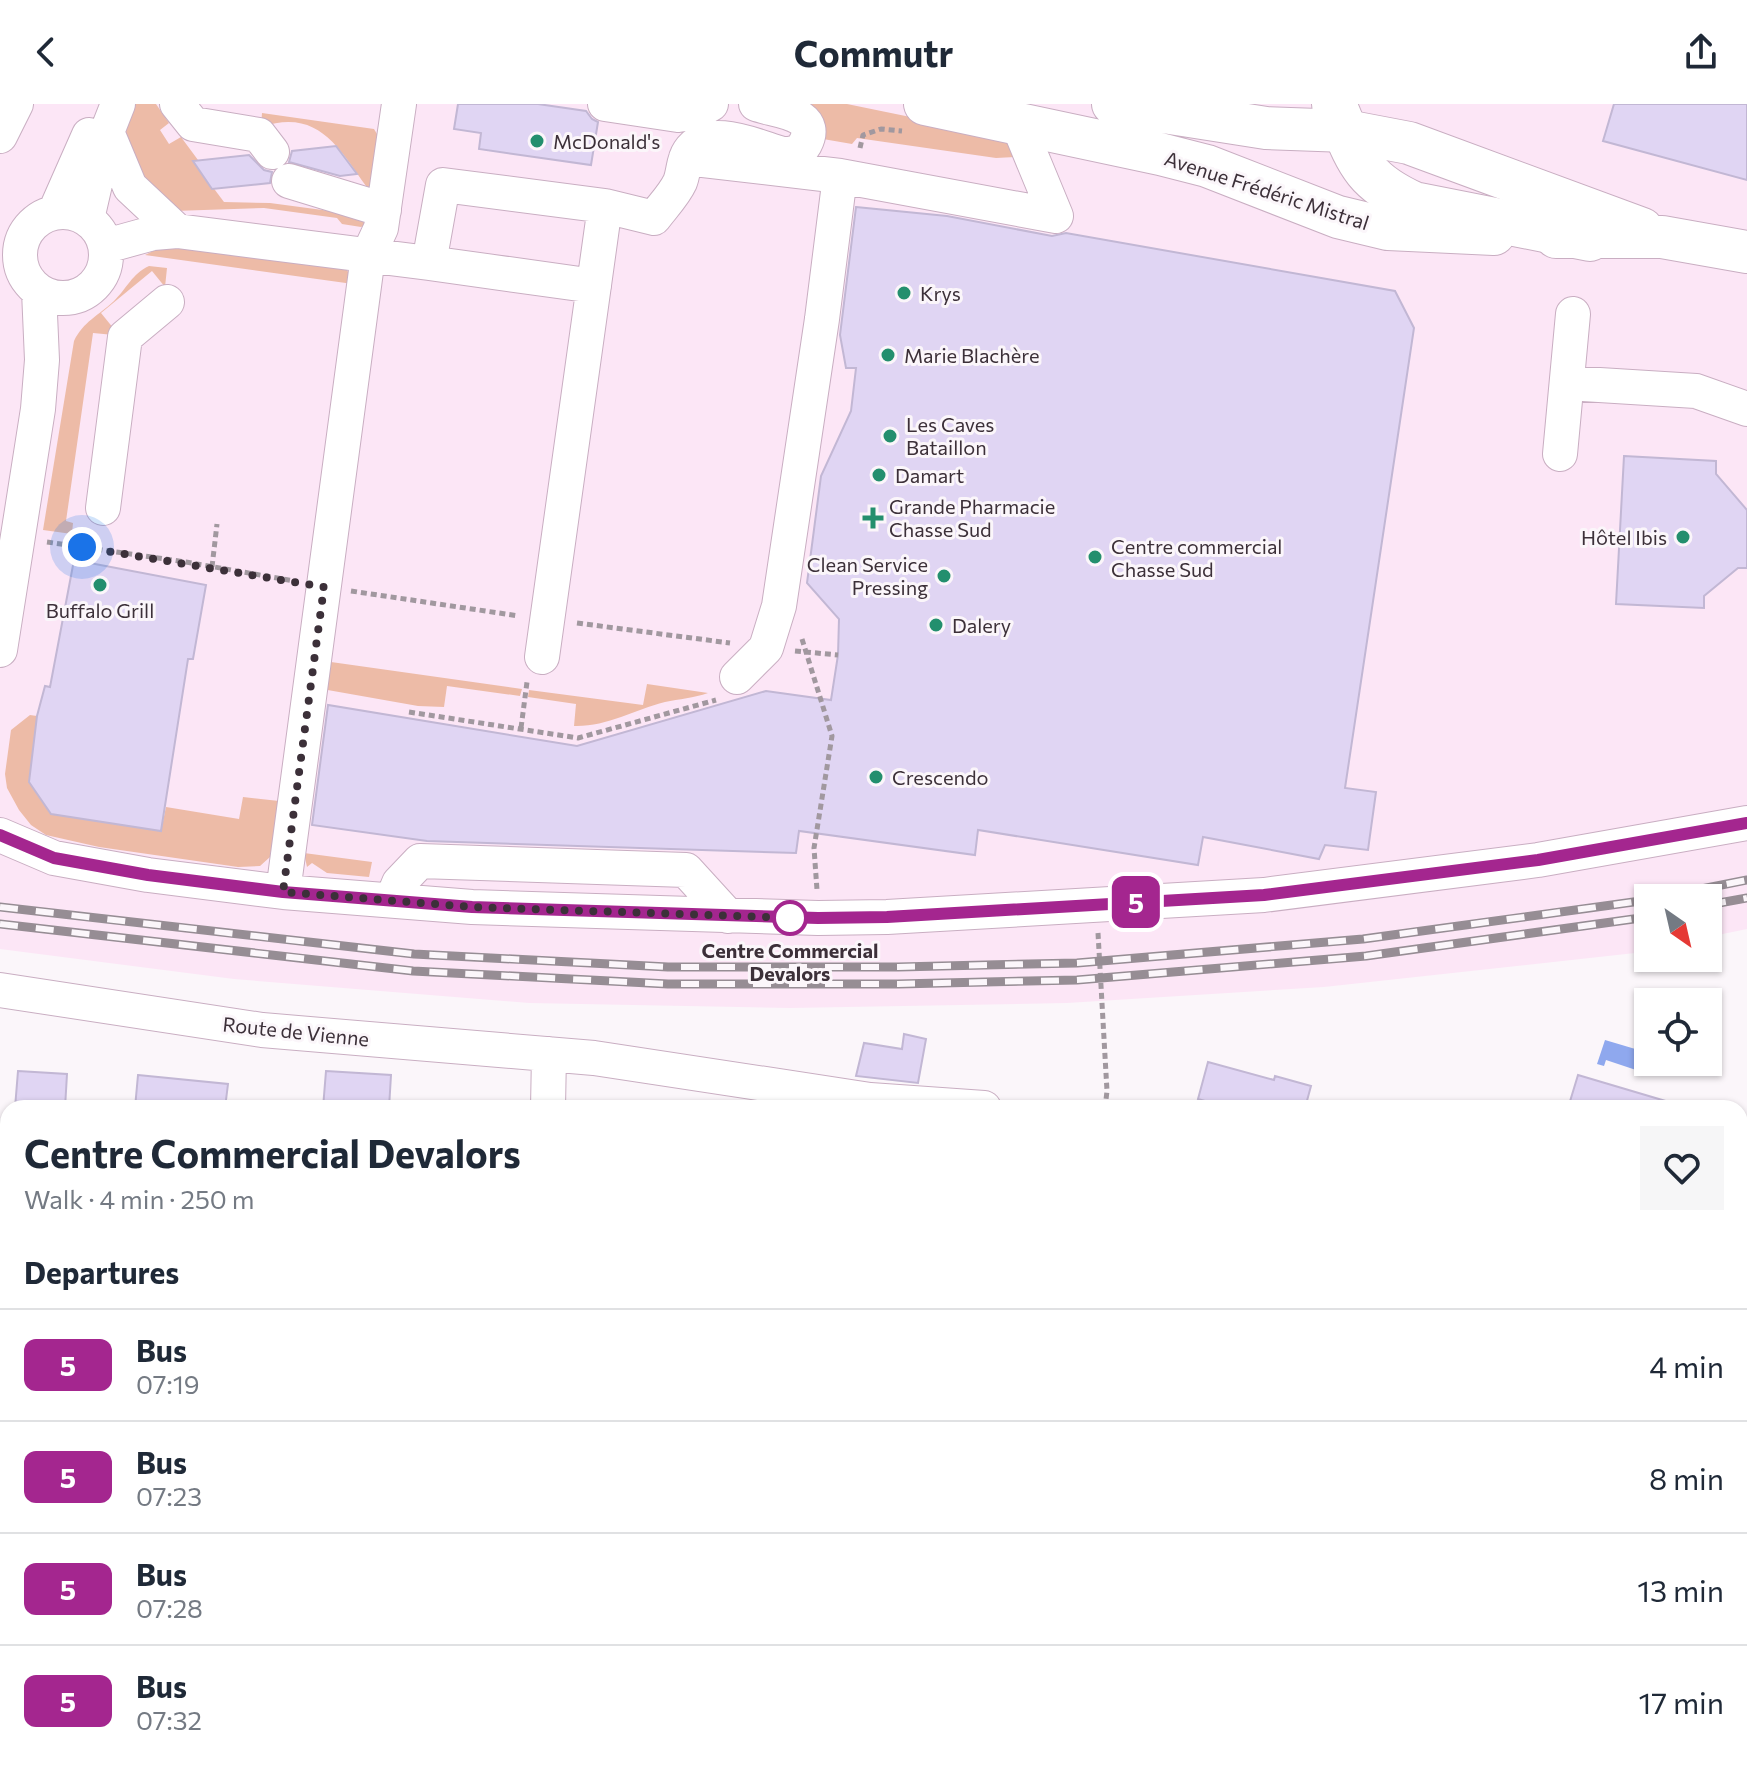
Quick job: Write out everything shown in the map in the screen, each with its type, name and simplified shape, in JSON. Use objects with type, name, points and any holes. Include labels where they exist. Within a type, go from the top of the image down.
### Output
[{"type":"highway","points":[[1327,117],[1370,177],[1389,193],[1414,204],[1590,239]]},
{"type":"main road","name":"Avenue Frédéric Mistral","points":[[925,104],[1207,166],[1338,217],[1388,229],[1590,239],[1662,237]]},
{"type":"main road","name":"Avenue Frédéric Mistral","points":[[1113,104],[1266,128],[1327,117],[1409,143],[1662,237],[1747,252]]},
{"type":"main road","points":[[1409,143],[1399,152],[1397,182],[1414,204]]},
{"type":"street","points":[[0,136],[16,104]]},
{"type":"street","points":[[177,104],[193,124],[259,135],[272,152]]},
{"type":"street","points":[[283,892],[368,256],[381,228],[399,104]]},
{"type":"street","points":[[429,263],[443,185],[605,206],[654,218],[679,184],[686,158],[699,142],[726,139],[793,154],[806,142],[808,133],[802,118],[794,112],[765,107],[739,122],[725,122],[704,108],[678,115],[605,104]]},
{"type":"street","points":[[27,259],[85,293],[103,273],[107,260],[83,226],[108,113]]},
{"type":"street","points":[[108,113],[130,187],[177,231]]},
{"type":"street","points":[[686,158],[840,176],[1056,216],[1018,124]]},
{"type":"street","points":[[734,686],[766,648],[779,606],[840,176]]},
{"type":"street","points":[[289,181],[384,210]]},
{"type":"street","points":[[542,657],[605,206]]},
{"type":"street","points":[[0,650],[38,409],[27,259],[34,223],[153,233],[177,231],[594,286]]},
{"type":"street","points":[[103,508],[125,337],[167,302]]},
{"type":"street","points":[[1560,454],[1573,314]]},
{"type":"street","points":[[1567,383],[1696,391],[1739,409],[1747,409]]},
{"type":"street","points":[[0,835],[54,858],[148,875],[283,892],[472,907],[728,916],[887,917],[1264,895],[1538,860],[1747,823]]},
{"type":"street","points":[[392,900],[399,883],[420,861],[686,870],[728,916]]},
{"type":"street","name":"Route de Vienne","points":[[0,990],[262,1030],[594,1058],[870,1100]]},
{"type":"street","points":[[548,1100],[549,1054]]},
{"type":"path","points":[[212,567],[217,524]]},
{"type":"path","points":[[17,539],[547,619],[838,655]]},
{"type":"path","points":[[798,661],[806,652]]},
{"type":"path","points":[[806,652],[832,736],[814,848],[813,866],[819,899]]},
{"type":"path","points":[[409,712],[578,738],[734,686]]},
{"type":"path","points":[[1097,904],[1106,1100]]},
{"type":"shaded area","points":[[0,104],[1747,104],[1747,929],[1722,934],[1722,884],[1634,884],[1634,953],[1324,987],[1067,1003],[790,1008],[529,1003],[234,979],[0,949]]},
{"type":"shaded area","points":[[130,104],[156,104],[169,123],[160,130],[169,144],[181,137],[198,160],[194,162],[224,202],[270,203],[360,215],[368,224],[361,227],[342,224],[337,218],[264,208],[174,211],[157,202],[120,145]]},
{"type":"shaded area","points":[[811,104],[847,104],[1003,136],[1015,157],[996,158],[857,138],[852,144],[823,139],[817,126],[820,113]]},
{"type":"shaded area","points":[[262,113],[374,129],[380,139],[372,188],[366,186],[346,157],[324,134],[297,123],[280,122],[261,127]]},
{"type":"shaded area","points":[[183,245],[346,269],[354,280],[353,284],[145,255],[157,249]]},
{"type":"shaded area","points":[[149,266],[167,268],[165,287],[152,271],[101,313],[114,329],[114,335],[93,333],[66,521],[73,523],[72,534],[43,530],[74,341],[138,273]]},
{"type":"shaded area","points":[[331,661],[522,689],[520,696],[447,686],[444,707],[418,706],[322,689]]},
{"type":"shaded area","points":[[647,684],[708,693],[665,702],[586,726],[574,726],[576,704],[528,697],[529,690],[643,705]]},
{"type":"shaded area","points":[[30,715],[37,716],[29,782],[51,814],[161,831],[166,807],[239,819],[243,797],[279,801],[270,857],[260,866],[238,867],[99,847],[46,835],[31,825],[19,810],[7,788],[5,774],[11,730]]},
{"type":"shaded area","points":[[304,853],[372,862],[369,877],[327,873],[312,863],[307,867]]},
{"type":"water","points":[[1605,1040],[1634,1049],[1634,1069],[1606,1060],[1604,1066],[1597,1064]]},
{"type":"building","name":"McDonald's","points":[[458,104],[538,104],[586,111],[598,122],[591,165],[479,149],[481,133],[454,129]]},
{"type":"building","points":[[1614,104],[1747,104],[1747,180],[1603,141]]},
{"type":"building","points":[[336,146],[357,174],[340,176],[289,162],[292,151]]},
{"type":"building","points":[[249,155],[264,170],[272,172],[270,183],[212,189],[193,161]]},
{"type":"building","name":"Centre commercial Chasse Sud","points":[[856,207],[947,216],[1052,236],[1066,233],[1395,291],[1414,328],[1345,788],[1376,792],[1368,850],[1325,845],[1319,859],[1203,837],[1198,865],[978,830],[975,855],[799,831],[796,853],[427,841],[312,825],[328,705],[577,746],[766,691],[831,700],[838,655],[839,619],[807,583],[821,476],[851,411],[856,368],[846,368],[840,335]]},
{"type":"building","name":"Hôtel Ibis","points":[[1624,456],[1716,461],[1716,474],[1747,510],[1747,568],[1738,568],[1704,596],[1704,608],[1616,604]]},
{"type":"building","points":[[74,560],[206,585],[193,659],[188,659],[161,831],[51,814],[29,782],[37,716],[45,686],[50,687]]},
{"type":"building","points":[[904,1034],[926,1039],[918,1083],[856,1076],[864,1043],[902,1049]]},
{"type":"building","points":[[1208,1062],[1274,1080],[1275,1076],[1311,1086],[1307,1100],[1198,1099]]},
{"type":"building","points":[[18,1071],[67,1074],[65,1100],[16,1100]]},
{"type":"building","points":[[326,1071],[391,1075],[389,1100],[324,1100]]},
{"type":"building","points":[[138,1075],[228,1084],[226,1100],[136,1100]]},
{"type":"building","points":[[1578,1075],[1662,1100],[1570,1100]]},
{"type":"railway","points":[[1722,885],[1747,880]]},
{"type":"railway","points":[[1722,902],[1747,898]]},
{"type":"railway","points":[[0,907],[414,954],[668,967],[898,967],[1077,963],[1363,939],[1634,902]]},
{"type":"railway","points":[[0,924],[413,971],[668,984],[898,984],[1077,980],[1366,956],[1634,919]]},
{"type":"bus line","name":"5","points":[[0,835],[54,858],[148,875],[283,892],[472,907],[818,918],[887,917],[1264,895],[1538,860],[1747,823]]},
{"type":"place","name":"McDonald's","points":[[537,141]]},
{"type":"place","name":"Krys","points":[[904,293]]},
{"type":"place","name":"Marie Blachère","points":[[888,355]]},
{"type":"place","name":"Les Caves Bataillon","points":[[890,436]]},
{"type":"place","name":"Damart","points":[[879,475]]},
{"type":"place","name":"Grande Pharmacie Chasse Sud","points":[[873,518]]},
{"type":"place","name":"Hôtel Ibis","points":[[1683,537]]},
{"type":"place","name":"Centre commercial Chasse Sud","points":[[1095,557]]},
{"type":"place","name":"Clean Service Pressing","points":[[944,576]]},
{"type":"place","name":"Buffalo Grill","points":[[100,585]]},
{"type":"place","name":"Dalery","points":[[936,625]]},
{"type":"place","name":"Crescendo","points":[[876,777]]},
{"type":"place","name":"Centre Commercial Devalors","points":[[790,918]]},
{"type":"route","points":[[82,547],[324,587],[283,892],[472,907],[795,918],[790,918]]}]
